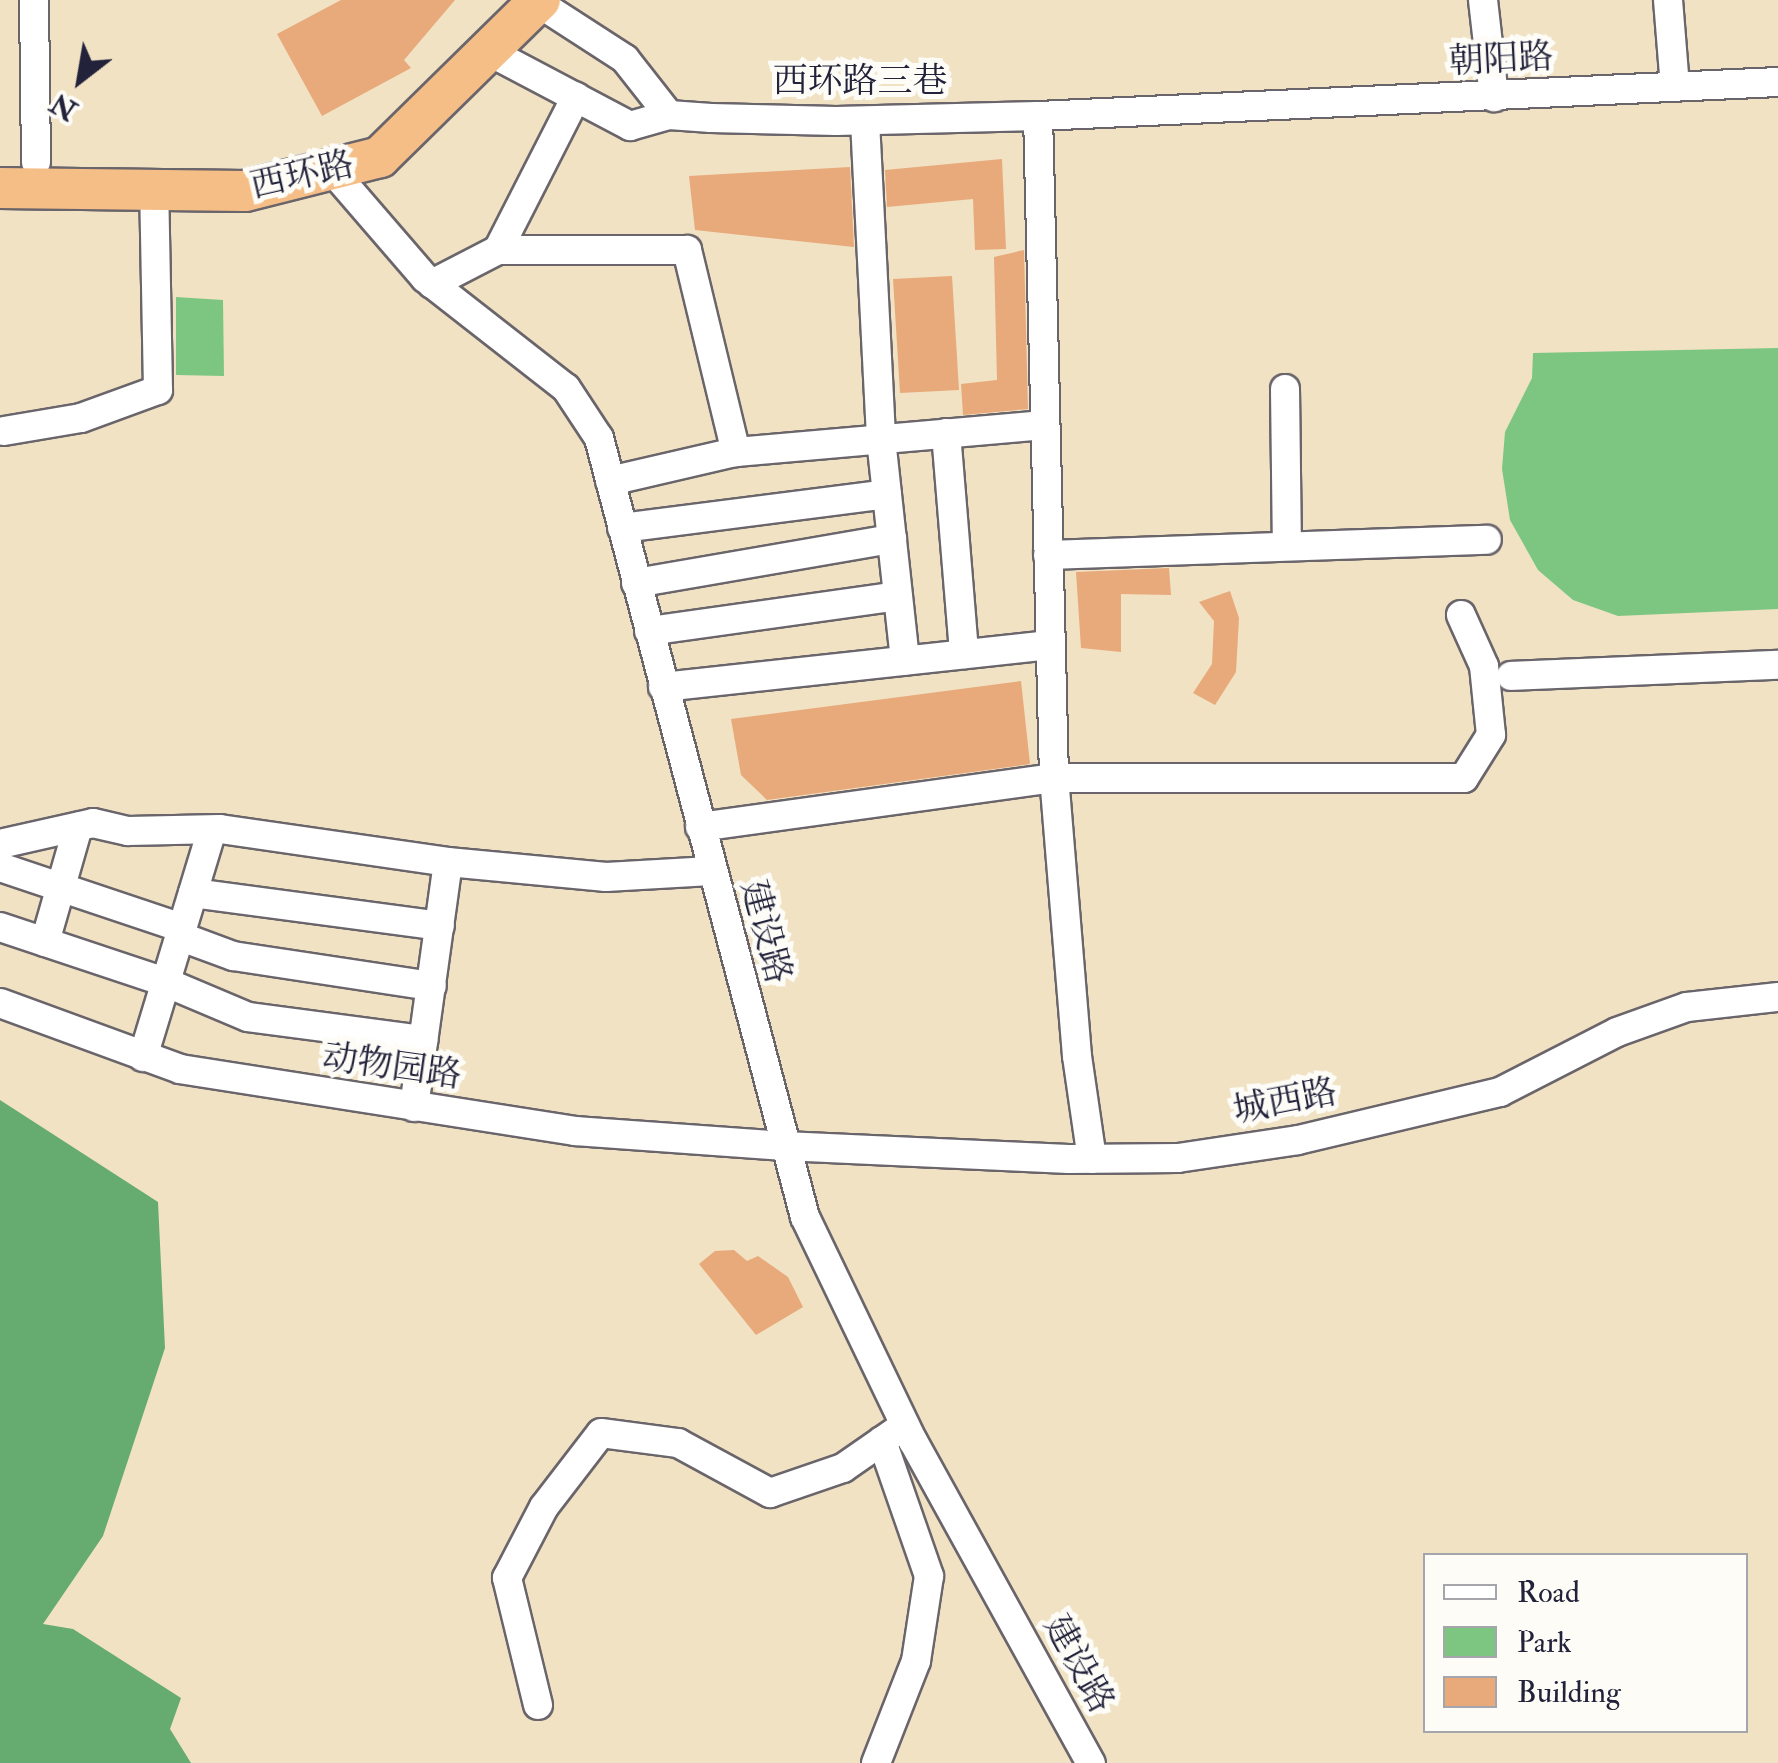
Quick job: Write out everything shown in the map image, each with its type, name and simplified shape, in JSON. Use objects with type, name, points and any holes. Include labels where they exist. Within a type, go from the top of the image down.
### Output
[{"type":"highway","name":"西环路","points":[[18,162],[241,164],[367,133],[526,1]]},
{"type":"highway","name":"西环路","points":[[0,188],[244,191],[380,158],[488,51],[526,1]]},
{"type":"street","points":[[18,162],[34,0]]},
{"type":"street","points":[[1483,0],[1494,98]]},
{"type":"street","points":[[1668,0],[1675,86]]},
{"type":"street","points":[[526,1],[625,59],[669,115]]},
{"type":"street","name":"西环路三巷","points":[[488,51],[630,126],[669,115],[864,121],[1228,108]]},
{"type":"street","name":"朝阳路","points":[[1228,108],[1778,82]]},
{"type":"street","points":[[498,250],[576,97]]},
{"type":"street","points":[[1038,116],[1054,778],[1077,1056],[1092,1158]]},
{"type":"street","points":[[864,121],[882,439],[905,661]]},
{"type":"street","name":"建设路","points":[[331,170],[432,284],[566,388],[599,438],[805,1217],[906,1425],[1091,1763]]},
{"type":"street","points":[[4,431],[81,418],[158,390],[154,190]]},
{"type":"street","points":[[432,284],[498,250],[687,250],[736,452]]},
{"type":"street","points":[[1285,389],[1287,546]]},
{"type":"street","points":[[610,481],[736,452],[1045,425]]},
{"type":"street","points":[[946,433],[964,654]]},
{"type":"street","points":[[622,528],[887,494]]},
{"type":"street","points":[[636,583],[892,539]]},
{"type":"street","points":[[1048,555],[1486,540]]},
{"type":"street","points":[[649,631],[898,596]]},
{"type":"street","points":[[700,827],[1054,778],[1464,778],[1490,735],[1484,666],[1461,615]]},
{"type":"street","points":[[664,687],[1050,645]]},
{"type":"street","points":[[1510,676],[1778,664]]},
{"type":"street","points":[[0,844],[92,823],[128,831],[212,830],[448,862],[606,877],[711,870]]},
{"type":"street","points":[[45,942],[64,888],[78,827]]},
{"type":"street","points":[[142,1056],[212,830]]},
{"type":"street","points":[[414,1107],[448,862]]},
{"type":"street","points":[[0,867],[181,932],[233,956],[432,986]]},
{"type":"street","points":[[193,893],[440,926]]},
{"type":"street","points":[[0,927],[165,982],[248,1017],[424,1040]]},
{"type":"street","name":"城西路","points":[[784,1146],[1178,1158],[1298,1140],[1500,1092],[1617,1032],[1687,1008],[1778,997]]},
{"type":"street","name":"动物园路","points":[[0,1003],[142,1056],[216,1076],[575,1131],[784,1146]]},
{"type":"street","points":[[538,1704],[508,1578],[544,1507],[601,1433],[678,1443],[770,1494],[855,1461],[906,1425]]},
{"type":"street","points":[[876,1763],[916,1660],[929,1576],[882,1441]]},
{"type":"green space","points":[[176,297],[223,300],[224,376],[176,375]]},
{"type":"green space","points":[[1778,348],[1778,609],[1618,616],[1573,600],[1538,570],[1510,520],[1502,469],[1505,432],[1532,378],[1533,353]]},
{"type":"green space","points":[[0,1100],[158,1202],[165,1348],[103,1536],[43,1624],[73,1629],[181,1698],[170,1729],[191,1763],[0,1763]]},
{"type":"building","points":[[341,0],[455,0],[404,60],[411,68],[322,116],[277,34]]},
{"type":"building","points":[[1002,159],[1006,249],[975,250],[973,199],[887,207],[885,170]]},
{"type":"building","points":[[850,167],[854,247],[695,230],[689,176]]},
{"type":"building","points":[[1024,250],[1028,409],[963,415],[961,384],[997,380],[994,257]]},
{"type":"building","points":[[952,276],[959,390],[900,393],[893,279]]},
{"type":"building","points":[[1169,568],[1171,595],[1121,594],[1121,652],[1081,648],[1076,572]]},
{"type":"building","points":[[1230,591],[1239,618],[1236,672],[1215,705],[1193,693],[1212,664],[1214,621],[1199,602]]},
{"type":"building","points":[[1021,681],[1030,764],[767,800],[741,775],[731,719]]},
{"type":"building","points":[[734,1250],[747,1261],[758,1256],[788,1277],[803,1307],[756,1335],[699,1264],[715,1251]]}]
